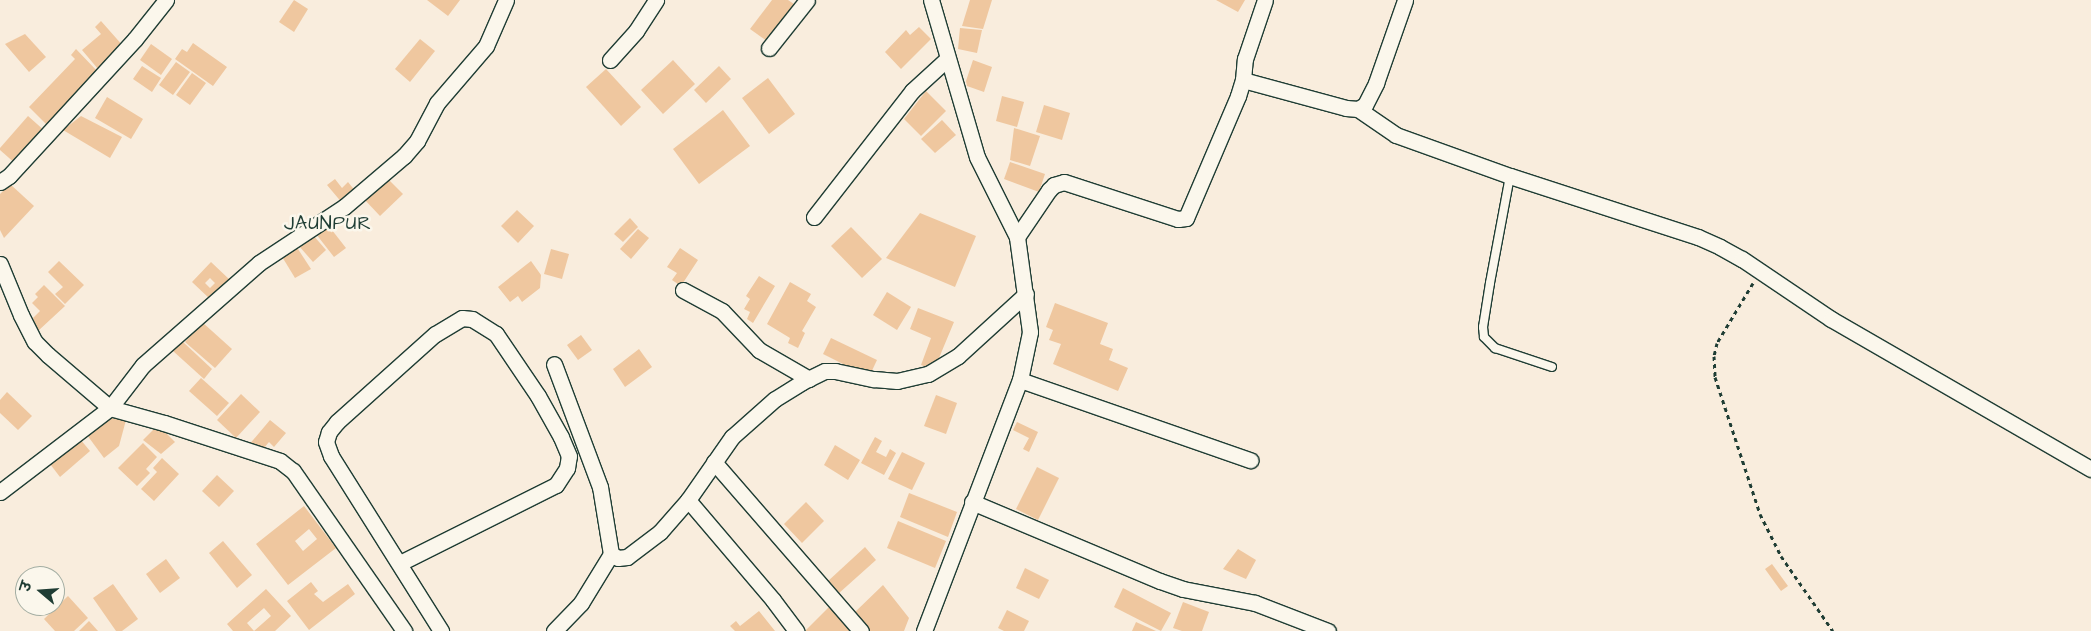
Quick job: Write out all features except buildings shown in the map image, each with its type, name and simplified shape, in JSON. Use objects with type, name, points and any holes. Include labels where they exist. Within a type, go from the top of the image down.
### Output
[{"type":"street","points":[[0,182],[9,176],[135,39],[166,0]]},
{"type":"street","points":[[0,492],[110,408],[143,365],[259,263],[344,206],[404,156],[417,141],[430,114],[447,90],[486,46],[506,0]]},
{"type":"street","points":[[610,60],[636,31],[656,0]]},
{"type":"street","points":[[769,48],[807,0]]},
{"type":"street","points":[[924,631],[1020,380],[1030,332],[1017,237],[978,157],[947,59],[931,0]]},
{"type":"street","points":[[1017,237],[1048,190],[1054,185],[1064,182],[1178,219],[1186,218],[1234,106],[1243,80],[1245,58],[1265,0]]},
{"type":"street","points":[[1358,109],[1365,105],[1373,89],[1405,0]]},
{"type":"street","points":[[814,217],[912,90],[947,59]]},
{"type":"street","points":[[1243,80],[1346,108],[1358,109],[1396,135],[1510,176],[1698,237],[1742,259],[1831,319],[2091,469]]},
{"type":"street","points":[[0,264],[21,315],[35,342],[48,356],[110,408],[164,423],[280,461],[294,471],[404,631]]},
{"type":"street","points":[[683,290],[722,311],[759,350],[809,379]]},
{"type":"street","points":[[611,554],[618,558],[627,557],[660,532],[688,500],[732,437],[751,418],[775,399],[825,371],[834,371],[874,380],[897,381],[928,374],[943,368],[1026,294]]},
{"type":"street","points":[[400,563],[556,484],[568,468],[569,456],[562,438],[538,396],[496,334],[472,319],[462,318],[435,334],[337,422],[329,432],[326,442],[331,456],[441,631]]},
{"type":"street","points":[[554,364],[600,487],[611,554],[581,603],[554,631]]},
{"type":"street","points":[[1020,380],[1250,460]]},
{"type":"street","points":[[714,462],[860,631]]},
{"type":"street","points":[[688,500],[773,600],[796,631]]},
{"type":"street","points":[[972,502],[1160,581],[1183,589],[1255,603],[1307,627],[1328,631]]},
{"type":"lane","points":[[1510,176],[1490,283],[1484,337],[1495,348],[1552,367]]},
{"type":"path","points":[[1761,271],[1717,342],[1714,356],[1715,377],[1760,514],[1781,556],[1833,631]]},
{"type":"district","name":"JAUNPUR","points":[[328,224]]}]
